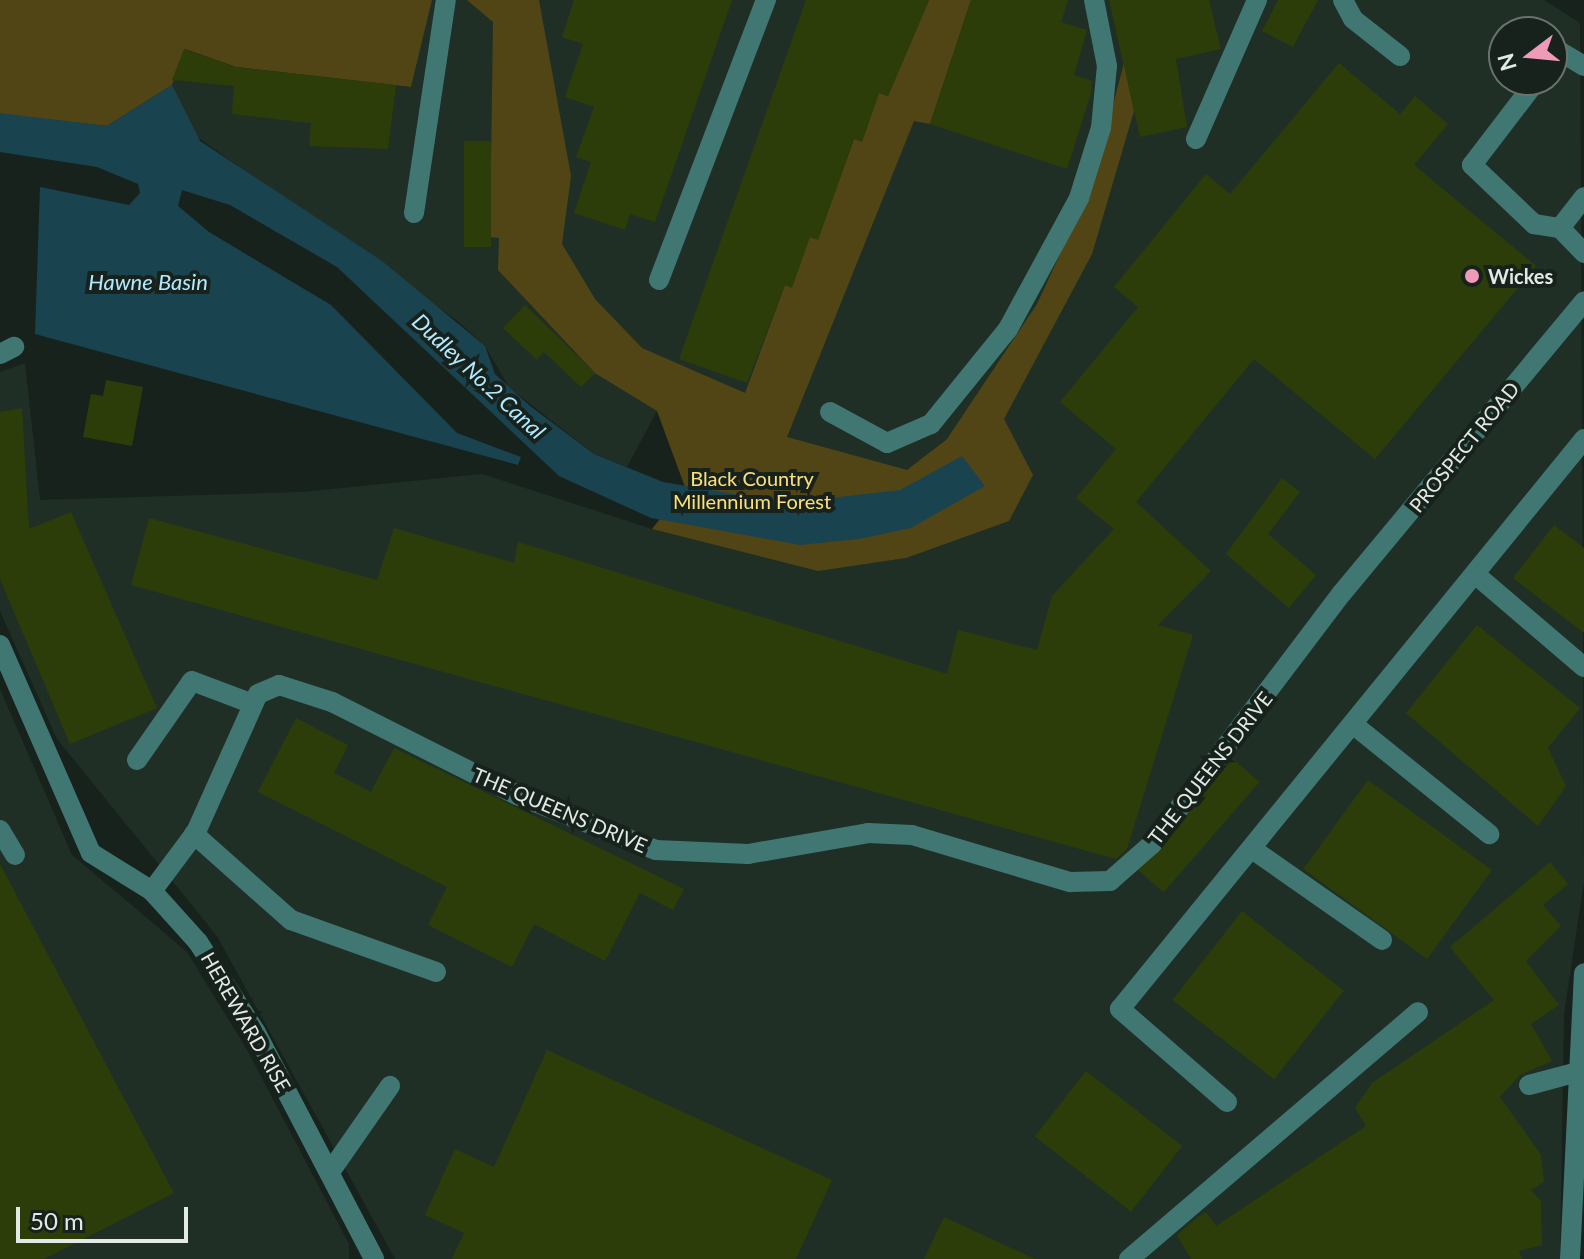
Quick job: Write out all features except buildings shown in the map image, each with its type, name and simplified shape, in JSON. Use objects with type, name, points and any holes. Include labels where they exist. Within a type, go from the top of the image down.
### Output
[{"type":"street","points":[[414,213],[446,0]]},
{"type":"street","points":[[659,280],[766,0]]},
{"type":"street","points":[[830,412],[887,443],[931,424],[1008,329],[1079,198],[1101,128],[1107,66],[1094,0]]},
{"type":"street","points":[[1196,139],[1257,0]]},
{"type":"street","points":[[1343,0],[1353,19],[1400,56]]},
{"type":"street","points":[[1525,96],[1472,165],[1534,224],[1560,228],[1584,253]]},
{"type":"street","points":[[1560,228],[1584,197]]},
{"type":"street","name":"PROSPECT ROAD","points":[[1342,593],[1584,301]]},
{"type":"street","points":[[1227,1102],[1120,1009],[1255,851],[1584,439]]},
{"type":"street","points":[[1475,574],[1584,667]]},
{"type":"street","name":"THE QUEENS DRIVE","points":[[253,704],[279,685],[293,687],[517,795],[656,850],[748,854],[868,833],[912,835],[1070,882],[1110,881],[1152,844],[1342,593]]},
{"type":"street","name":"HEREWARD RISE","points":[[0,645],[85,843],[105,867],[152,891],[228,985],[374,1259]]},
{"type":"street","points":[[137,760],[192,681],[253,704],[194,834],[152,891]]},
{"type":"street","points":[[1354,725],[1489,834]]},
{"type":"street","points":[[0,830],[15,855]]},
{"type":"street","points":[[194,834],[291,920],[436,972]]},
{"type":"street","points":[[1255,851],[1382,940]]},
{"type":"street","points":[[1570,1259],[1567,1229],[1574,1073],[1584,973]]},
{"type":"street","points":[[1129,1259],[1418,1012]]},
{"type":"street","points":[[1529,1085],[1574,1073]]},
{"type":"street","points":[[330,1172],[390,1086]]},
{"type":"street","points":[[1567,1229],[1584,1215]]},
{"type":"shaded area","points":[[432,0],[1544,0],[1580,23],[1584,881],[1564,1014],[1560,1259],[395,1259],[217,936],[57,739],[0,611],[0,372],[25,363],[40,500],[302,492],[482,474],[652,529],[818,570],[906,558],[946,439],[907,471],[657,411],[627,467],[594,454],[509,387],[485,346],[459,322],[193,134],[172,85],[184,49],[236,67],[411,87]]},
{"type":"shaded area","points":[[0,689],[72,855],[187,952],[247,1050],[349,1244],[349,1259],[0,1259]]},
{"type":"green space","points":[[0,0],[432,0],[411,87],[236,67],[185,49],[172,85],[107,126],[0,114]]},
{"type":"green space","name":"Black Country Millennium Forest","points":[[467,0],[539,0],[571,176],[562,244],[595,299],[642,348],[745,393],[785,285],[810,237],[818,239],[854,139],[862,141],[879,93],[888,96],[929,0],[971,0],[930,124],[914,121],[787,437],[907,470],[947,439],[1037,304],[1092,185],[1124,63],[1134,111],[1092,254],[1004,419],[1033,475],[1009,521],[906,558],[818,571],[652,529],[685,487],[657,411],[595,373],[498,270],[499,238],[490,237],[493,22]]},
{"type":"water","points":[[172,85],[200,141],[382,261],[485,346],[495,374],[530,406],[594,454],[663,482],[786,503],[900,490],[962,456],[985,486],[911,528],[859,539],[800,545],[651,518],[559,476],[337,267],[230,205],[182,190],[178,206],[209,232],[331,305],[457,433],[521,457],[518,465],[35,334],[40,187],[129,205],[140,193],[138,184],[97,167],[0,152],[0,113],[107,126]]},
{"type":"place","name":"Wickes","points":[[1472,276]]},
{"type":"water label","name":"Hawne Basin","points":[[148,282]]},
{"type":"water label","name":"Dudley No.2 Canal","points":[[479,376]]}]
